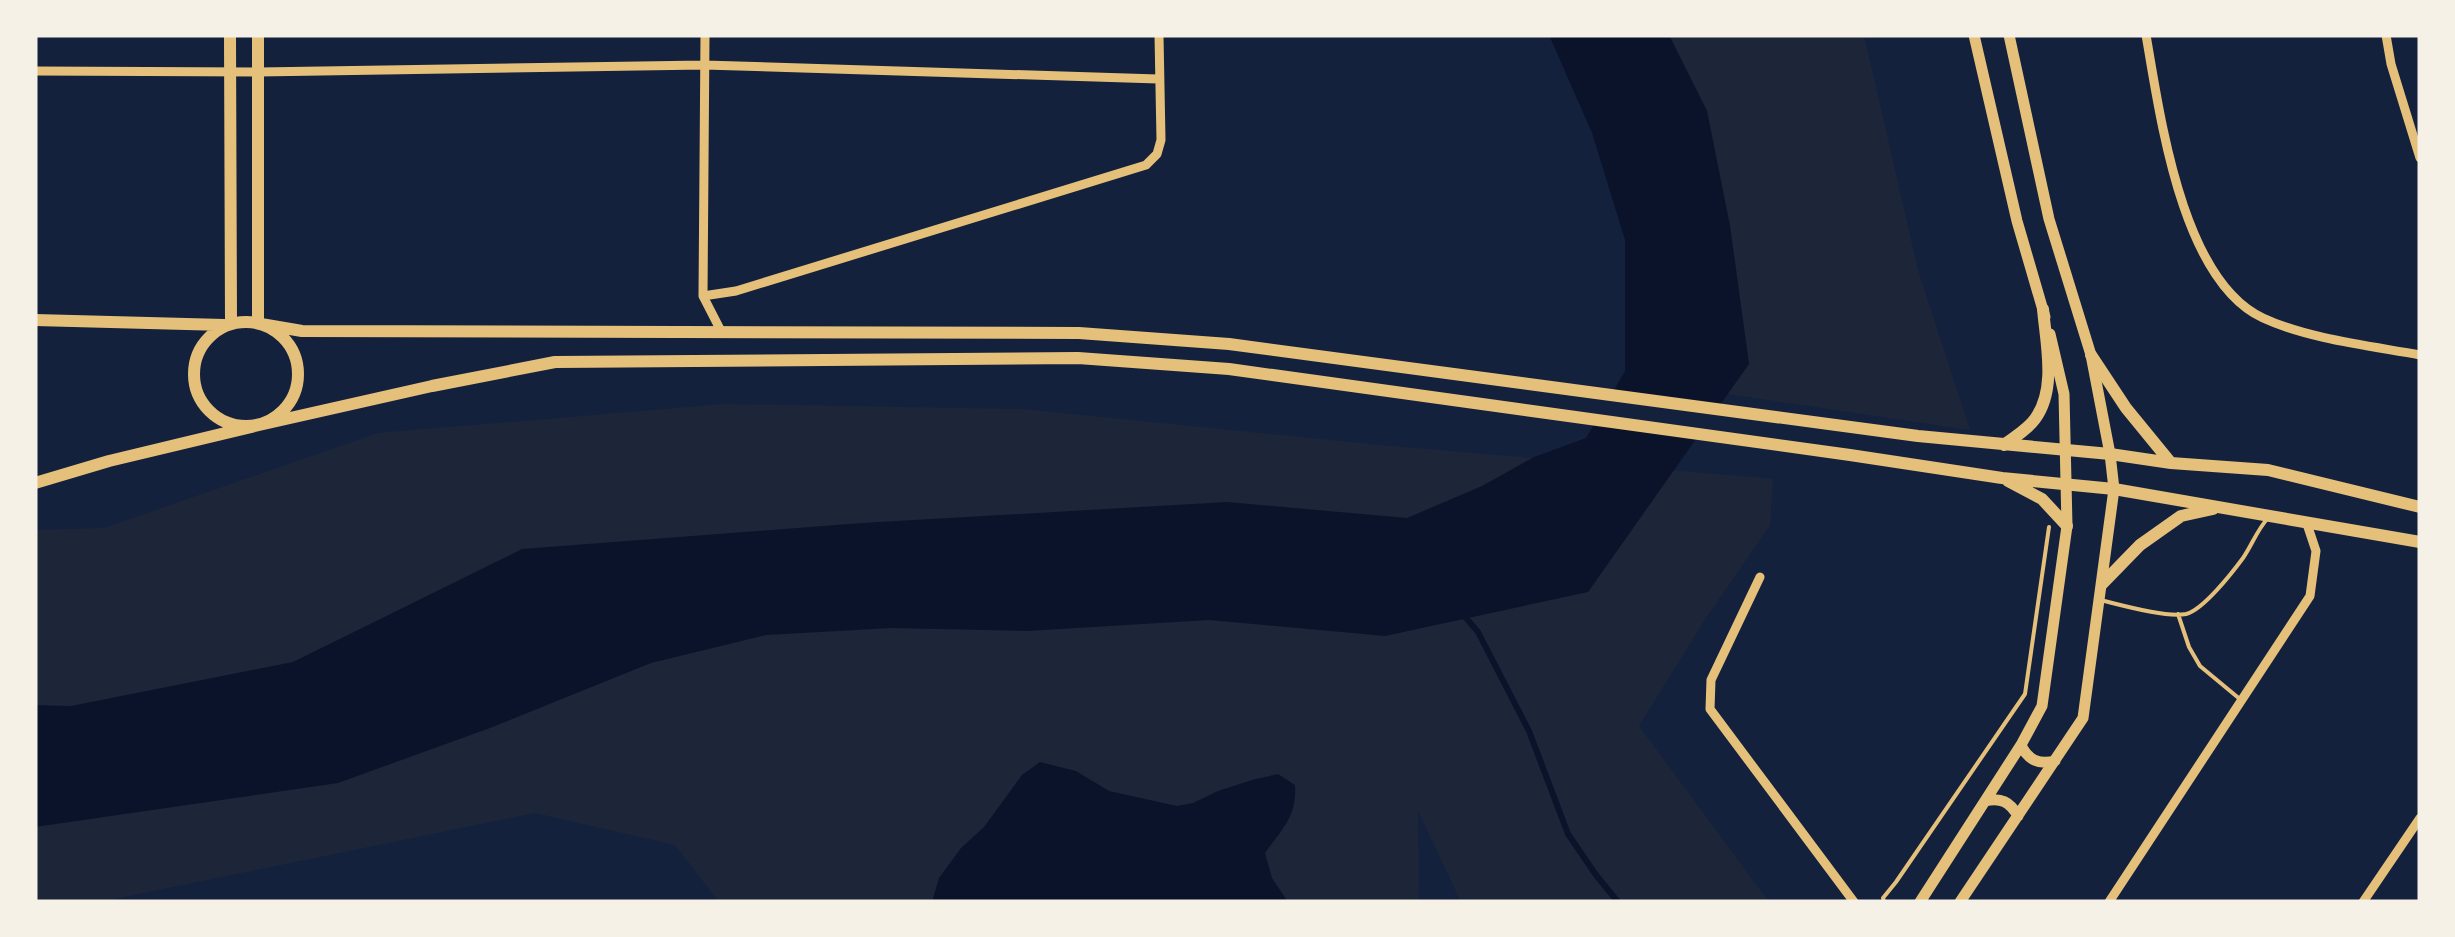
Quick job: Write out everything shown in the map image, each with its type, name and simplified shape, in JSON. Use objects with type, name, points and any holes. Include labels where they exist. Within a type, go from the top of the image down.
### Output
[{"type":"main road","points":[[229,324],[230,35]]},
{"type":"main road","points":[[258,35],[260,323]]},
{"type":"main road","points":[[2004,445],[2033,422],[2042,406],[2049,381],[2044,309]]},
{"type":"main road","points":[[35,320],[260,323],[302,331],[1079,333],[1229,344],[2004,445],[2268,470],[2420,507]]},
{"type":"main road","points":[[229,324],[210,335],[198,351],[193,370],[195,390],[205,407],[220,420],[239,426],[259,424],[278,416],[291,400],[298,381],[297,360],[288,342],[260,323]]},
{"type":"main road","points":[[2091,355],[2126,408],[2171,462]]},
{"type":"main road","points":[[35,483],[259,424],[555,362],[1078,358],[1229,369],[2002,478],[2114,489],[2420,542]]},
{"type":"main road","points":[[2002,478],[2042,499],[2067,526]]},
{"type":"main road","points":[[2102,584],[2140,545],[2182,516],[2218,508]]},
{"type":"street","points":[[705,35],[703,296],[721,331]]},
{"type":"street","points":[[703,296],[736,291],[1146,165],[1161,140],[1158,35]]},
{"type":"street","points":[[1920,902],[2042,706],[2067,526],[2064,394],[1974,35]]},
{"type":"street","points":[[1960,902],[2083,718],[2114,489],[2091,355],[2049,219],[2009,35]]},
{"type":"street","points":[[2146,35],[2168,158],[2194,235],[2228,294],[2260,317],[2293,328],[2420,355]]},
{"type":"street","points":[[2386,35],[2420,158]]},
{"type":"street","points":[[35,71],[704,65],[1158,78]]},
{"type":"street","points":[[2109,902],[2310,596],[2316,551],[2307,524]]},
{"type":"street","points":[[1760,577],[1711,680],[1710,708],[1854,902]]},
{"type":"street","points":[[2020,745],[2034,761],[2055,760]]},
{"type":"street","points":[[1985,802],[2005,801],[2018,816]]},
{"type":"street","points":[[2363,902],[2420,818]]},
{"type":"lane","points":[[2100,600],[2146,612],[2186,614],[2203,604],[2242,559],[2270,517]]},
{"type":"lane","points":[[2178,613],[2200,666],[2241,700]]},
{"type":"path","points":[[1884,902],[1883,898],[2026,694],[2052,508]]},
{"type":"shaded area","points":[[1549,35],[1669,35],[1707,111],[1730,226],[1749,364],[1588,592],[1385,636],[1209,620],[1027,631],[892,628],[766,635],[651,663],[490,728],[338,783],[35,827],[35,705],[71,706],[293,662],[522,549],[862,523],[1227,502],[1407,518],[1482,486],[1534,457],[1586,438],[1625,371],[1625,240],[1592,133]]},
{"type":"shaded area","points":[[1669,35],[1864,35],[1918,270],[1970,430],[1727,394],[1749,364],[1730,226],[1707,111]]},
{"type":"shaded area","points":[[725,404],[1022,409],[1773,479],[1770,525],[1639,726],[1769,902],[1461,902],[1418,811],[1419,902],[719,902],[675,845],[535,813],[113,902],[35,902],[35,530],[104,528],[378,433]]},
{"type":"shaded area","points":[[1040,762],[1076,771],[1109,791],[1177,806],[1278,774],[1295,785],[1294,806],[1265,853],[1272,878],[1288,902],[932,902],[939,878],[961,848],[984,827],[1022,775]]},
{"type":"pier","points":[[1607,391],[1724,406],[1701,439],[1589,423]]},
{"type":"waterway","points":[[1461,612],[1478,632],[1529,731],[1568,834],[1618,902]]}]
